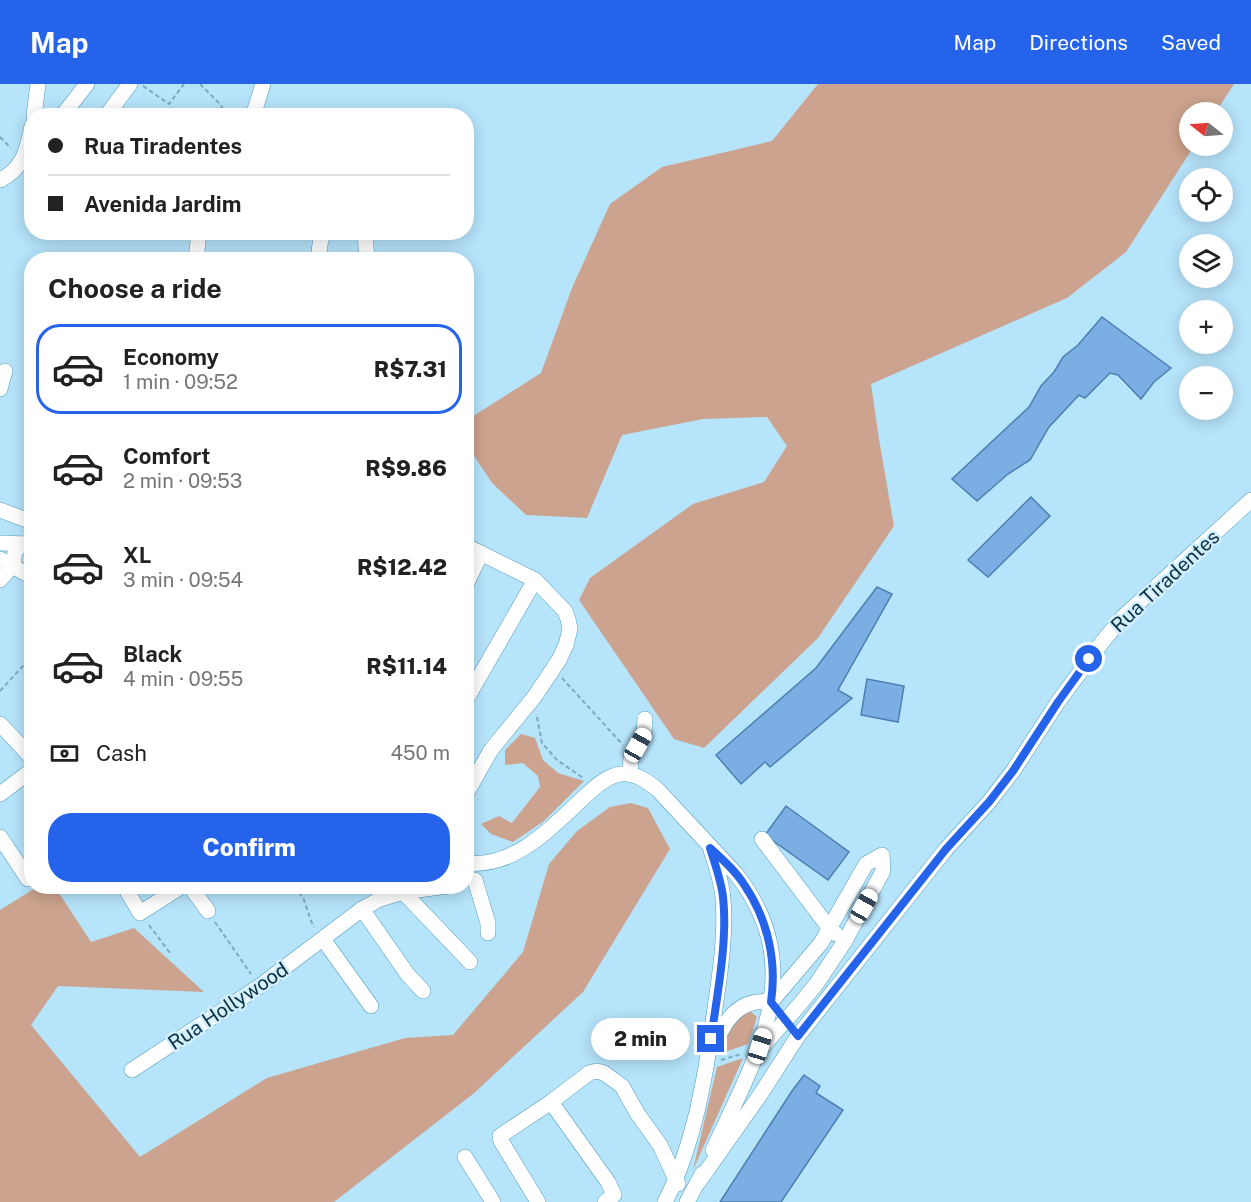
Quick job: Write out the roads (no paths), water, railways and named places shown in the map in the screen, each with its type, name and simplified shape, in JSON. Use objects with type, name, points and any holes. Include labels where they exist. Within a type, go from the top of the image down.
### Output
[{"type":"street","points":[[35,108],[38,84]]},
{"type":"street","points":[[68,108],[87,84]]},
{"type":"street","points":[[112,108],[130,84]]},
{"type":"street","points":[[256,108],[263,84]]},
{"type":"street","points":[[0,180],[15,171],[24,160]]},
{"type":"street","points":[[0,389],[5,371]]},
{"type":"street","name":"Rua Tiradentes","points":[[687,1202],[798,1036],[946,849],[1007,779],[1058,702],[1103,641],[1123,617],[1251,500]]},
{"type":"street","points":[[0,510],[24,519]]},
{"type":"street","points":[[0,543],[24,544]]},
{"type":"street","points":[[0,580],[6,562],[13,557],[16,549],[24,545]]},
{"type":"street","points":[[474,550],[535,580],[565,610],[570,629],[566,645],[554,668],[535,696],[491,750],[474,780]]},
{"type":"street","points":[[474,569],[482,553]]},
{"type":"street","points":[[6,562],[24,573]]},
{"type":"street","points":[[474,685],[535,580]]},
{"type":"street","points":[[474,862],[484,863],[516,853],[551,828],[596,787],[616,776],[630,774],[627,751],[644,733],[645,719]]},
{"type":"street","points":[[0,724],[24,750]]},
{"type":"street","name":"Rua Tiradentes","points":[[630,774],[648,782],[658,790],[745,885],[766,931],[772,958],[773,978],[768,1021],[752,1052],[698,1183]]},
{"type":"street","points":[[0,794],[24,776]]},
{"type":"street","points":[[0,837],[24,873]]},
{"type":"street","points":[[762,839],[830,929],[846,941]]},
{"type":"street","points":[[710,848],[720,881],[724,915],[713,1060]]},
{"type":"street","name":"Rua Tiradentes","points":[[752,1052],[786,1021],[818,982],[846,941],[883,872],[882,855],[866,864],[830,929]]},
{"type":"street","points":[[474,878],[484,863]]},
{"type":"street","points":[[474,889],[488,923],[488,933]]},
{"type":"street","points":[[129,894],[141,913],[173,894]]},
{"type":"street","points":[[192,894],[208,911]]},
{"type":"street","name":"Rua Hollywood","points":[[132,1070],[260,986],[362,909],[380,899],[396,894]]},
{"type":"street","points":[[405,894],[470,962]]},
{"type":"street","points":[[362,909],[408,975],[423,991]]},
{"type":"street","points":[[771,1002],[815,951],[830,929]]},
{"type":"street","points":[[323,939],[371,1006]]},
{"type":"street","points":[[772,958],[789,968],[801,967]]},
{"type":"street","points":[[665,1202],[677,1179],[721,1030],[730,1017],[750,1003],[771,1002],[798,1036]]},
{"type":"street","points":[[538,1202],[500,1136],[589,1073],[597,1071],[604,1073],[622,1086],[660,1145],[677,1179],[678,1192],[675,1202]]},
{"type":"street","points":[[551,1102],[608,1182],[614,1195],[605,1202]]},
{"type":"street","points":[[660,1145],[687,1147]]},
{"type":"street","points":[[465,1157],[493,1202]]}]
